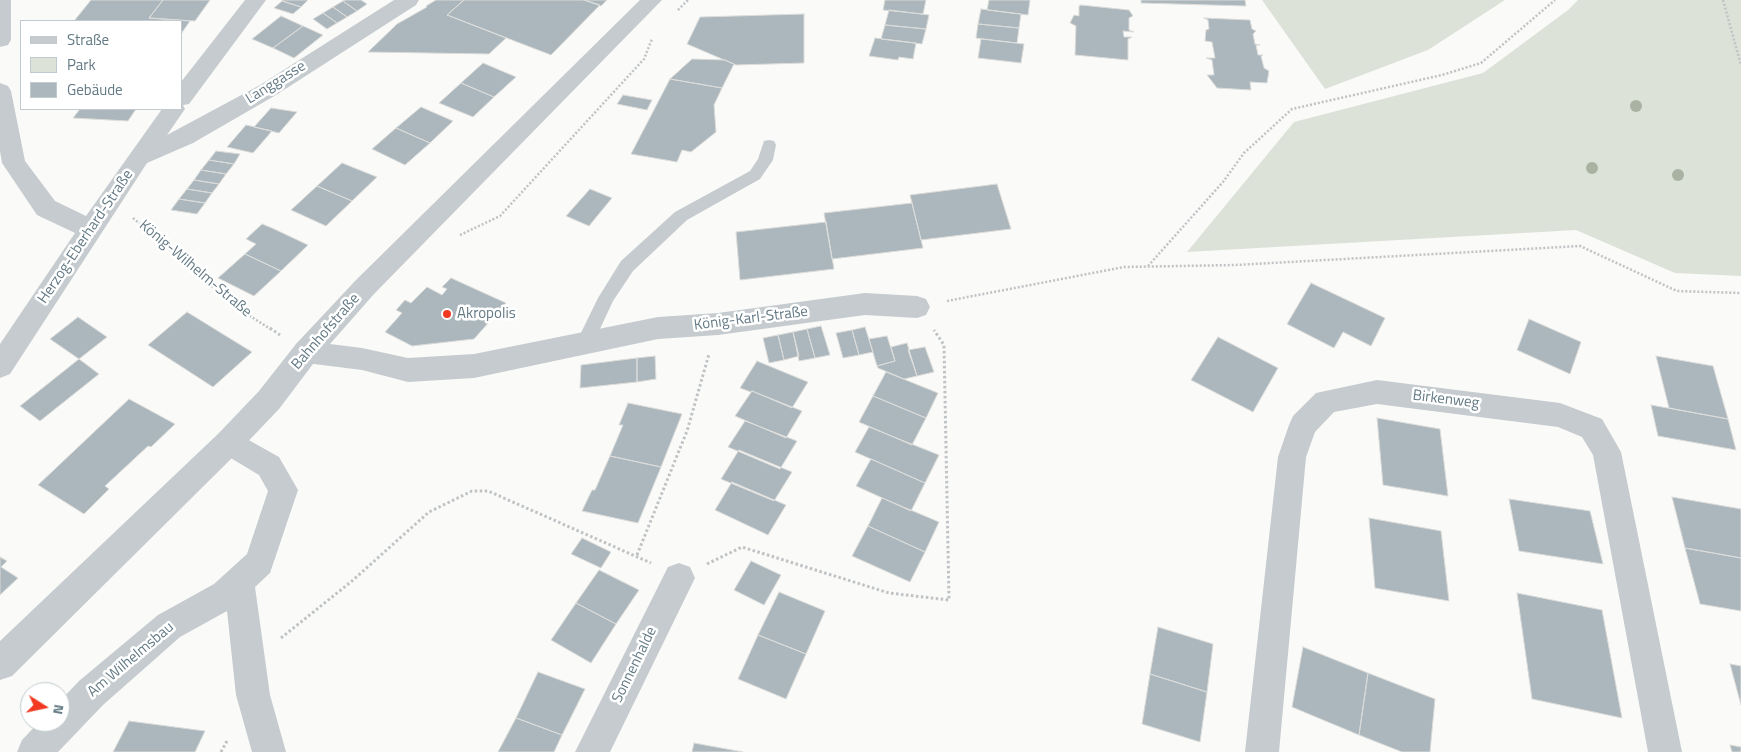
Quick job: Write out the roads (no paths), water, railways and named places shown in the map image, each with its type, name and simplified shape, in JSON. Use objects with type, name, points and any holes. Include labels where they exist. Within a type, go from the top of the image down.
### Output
[{"type":"street","points":[[182,97],[256,0]]},
{"type":"street","name":"Langgasse","points":[[139,157],[185,137],[268,90],[408,0]]},
{"type":"street","name":"Bahnhofstraße","points":[[0,664],[230,442],[269,400],[306,352],[365,287],[652,0]]},
{"type":"street","points":[[0,40],[1,7]]},
{"type":"street","points":[[0,91],[14,163],[46,208],[90,229]]},
{"type":"street","name":"Herzog-Eberhard-Straße","points":[[0,366],[90,229],[173,110]]},
{"type":"street","name":"König-Karl-Straße","points":[[306,352],[362,360],[408,370],[474,366],[658,328],[718,324],[865,304],[917,307]]},
{"type":"street","name":"Birkenweg","points":[[1262,752],[1292,457],[1303,425],[1326,402],[1377,392],[1560,415],[1592,428],[1607,452],[1665,752]]},
{"type":"street","name":"Am Wilhelmsbau","points":[[34,752],[91,693],[169,626],[225,594],[259,562],[283,490],[268,466],[230,442]]},
{"type":"street","name":"Sonnenhalde","points":[[592,752],[679,578]]},
{"type":"street","points":[[239,581],[253,696],[269,752]]},
{"type":"lane","points":[[585,342],[606,298],[627,266],[681,216],[755,175],[765,160],[769,145]]},
{"type":"place","name":"Akropolis","points":[[447,314]]}]
